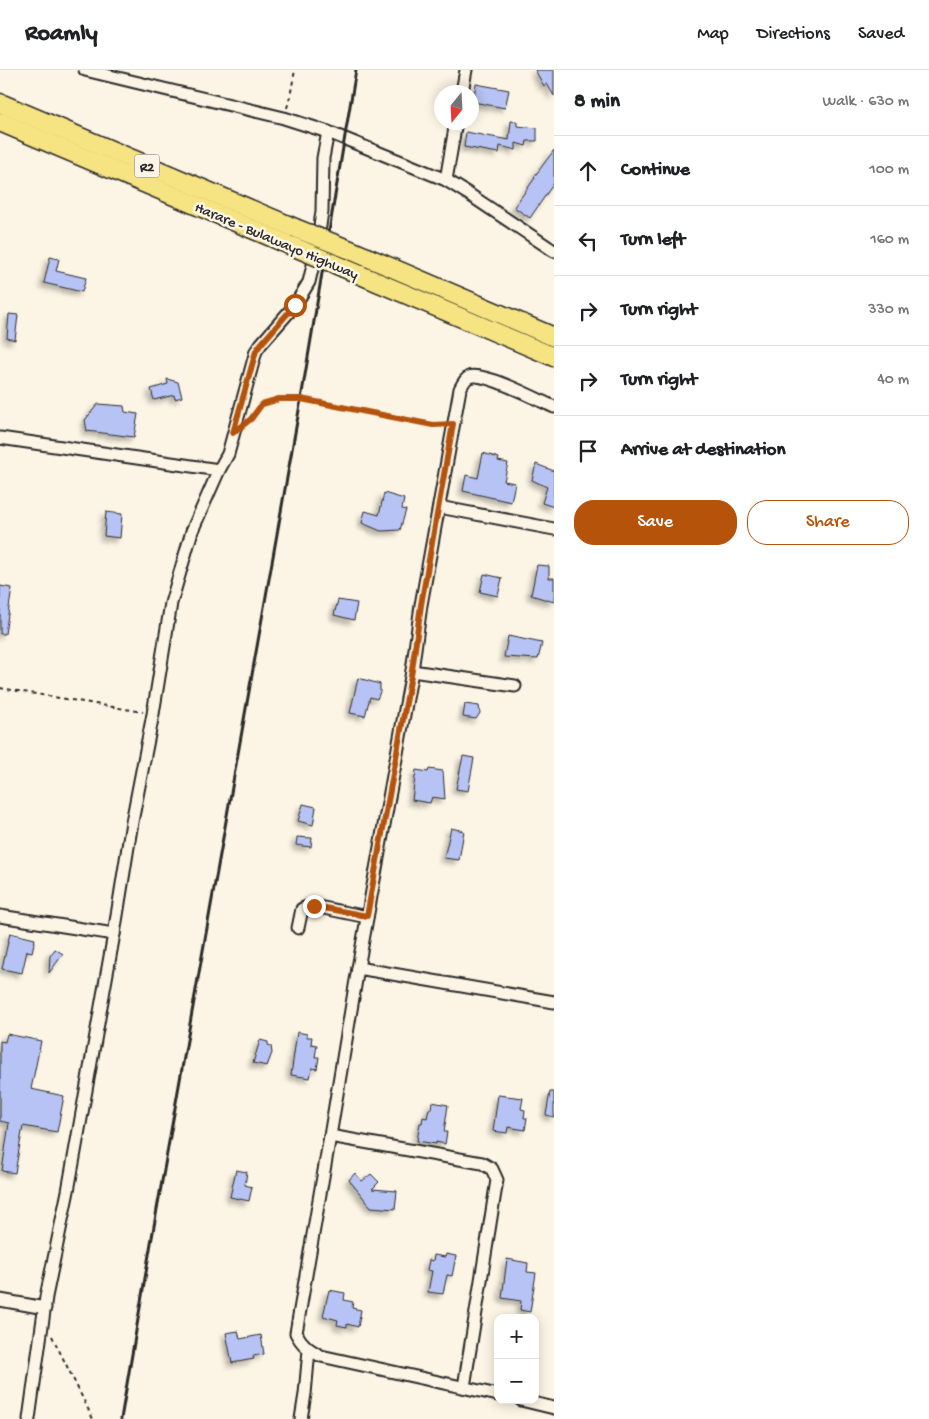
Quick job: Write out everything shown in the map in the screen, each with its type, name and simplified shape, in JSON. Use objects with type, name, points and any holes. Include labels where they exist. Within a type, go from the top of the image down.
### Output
[{"type":"highway","name":"Harare - Bulawayo Highway","points":[[0,103],[554,337]]},
{"type":"highway","name":"Harare - Bulawayo Highway","points":[[0,122],[554,357]]},
{"type":"street","points":[[85,70],[284,118],[328,132],[446,180],[554,251]]},
{"type":"street","points":[[463,85],[466,70]]},
{"type":"street","points":[[446,180],[455,130]]},
{"type":"street","points":[[29,1419],[44,1314],[114,934],[171,603],[192,531],[228,454],[256,351],[295,305],[306,289],[311,276],[318,248],[322,211],[323,158],[328,132]]},
{"type":"street","points":[[494,1394],[321,1356],[301,1343],[296,1333],[460,389],[470,376],[479,377],[498,382],[554,407]]},
{"type":"street","points":[[0,438],[219,470]]},
{"type":"street","points":[[439,506],[554,529]]},
{"type":"street","points":[[412,670],[514,686]]},
{"type":"street","points":[[298,928],[302,910],[307,906],[367,916]]},
{"type":"street","points":[[0,916],[114,934]]},
{"type":"street","points":[[358,968],[554,1002]]},
{"type":"street","points":[[330,1136],[482,1163],[492,1169],[497,1180],[464,1387]]},
{"type":"street","points":[[0,1300],[44,1314]]},
{"type":"street","points":[[301,1419],[306,1394],[310,1350]]},
{"type":"street","points":[[538,1404],[554,1408]]},
{"type":"path","points":[[284,118],[295,70]]},
{"type":"path","points":[[233,433],[251,419],[262,404],[279,399],[301,399],[433,425],[453,424]]},
{"type":"path","points":[[0,688],[153,714]]},
{"type":"path","points":[[44,1314],[93,1419]]},
{"type":"building","points":[[535,70],[554,70],[554,96],[547,84],[544,86]]},
{"type":"building","points":[[476,84],[509,90],[505,108],[479,103],[479,85]]},
{"type":"building","points":[[511,121],[517,122],[517,126],[537,128],[537,141],[527,141],[526,146],[516,143],[516,150],[500,146],[499,153],[464,147],[466,132],[509,140]]},
{"type":"building","points":[[554,150],[554,183],[530,218],[514,207]]},
{"type":"building","points":[[50,257],[59,259],[56,271],[86,278],[82,292],[44,283]]},
{"type":"building","points":[[9,314],[18,315],[15,340],[7,338]]},
{"type":"building","points":[[167,379],[178,382],[182,397],[175,399],[174,395],[154,400],[151,389],[168,384]]},
{"type":"building","points":[[98,404],[124,406],[125,412],[138,414],[134,437],[87,431],[85,420]]},
{"type":"building","points":[[483,453],[499,458],[498,461],[508,463],[504,481],[515,483],[511,502],[463,491],[466,475],[478,478]]},
{"type":"building","points":[[536,464],[554,471],[554,507],[542,503],[547,487],[532,480]]},
{"type":"building","points":[[384,493],[404,499],[402,509],[406,510],[400,530],[381,531],[362,523],[365,511],[379,515]]},
{"type":"building","points":[[106,512],[122,514],[120,538],[104,536]]},
{"type":"building","points":[[537,565],[549,566],[549,578],[554,578],[554,602],[531,595]]},
{"type":"building","points":[[484,574],[502,578],[498,596],[480,592]]},
{"type":"building","points":[[0,586],[12,588],[5,634],[0,634]]},
{"type":"building","points":[[338,600],[357,603],[354,620],[334,615]]},
{"type":"building","points":[[508,636],[542,643],[538,659],[504,657]]},
{"type":"building","points":[[358,678],[380,684],[380,692],[377,699],[370,697],[365,716],[350,713]]},
{"type":"building","points":[[465,704],[479,706],[480,713],[476,719],[463,717]]},
{"type":"building","points":[[463,756],[474,758],[468,791],[456,789]]},
{"type":"building","points":[[429,769],[443,771],[445,799],[432,797],[430,803],[412,800],[416,770],[428,772]]},
{"type":"building","points":[[303,804],[316,807],[313,825],[298,821]]},
{"type":"building","points":[[451,828],[464,831],[459,860],[444,858]]},
{"type":"building","points":[[297,837],[312,838],[311,847],[296,845]]},
{"type":"building","points":[[10,933],[35,939],[32,952],[27,951],[22,973],[2,969]]},
{"type":"building","points":[[55,949],[63,954],[49,973],[50,956]]},
{"type":"building","points":[[297,1032],[307,1034],[307,1037],[312,1037],[311,1044],[317,1045],[315,1057],[319,1057],[317,1069],[312,1068],[310,1078],[291,1075]]},
{"type":"building","points":[[7,1034],[41,1041],[31,1089],[64,1096],[57,1132],[23,1126],[15,1173],[2,1171],[9,1123],[0,1121],[0,1041],[5,1042]]},
{"type":"building","points":[[260,1040],[268,1042],[268,1045],[271,1046],[272,1053],[267,1066],[253,1063]]},
{"type":"building","points":[[550,1092],[554,1092],[554,1117],[546,1115]]},
{"type":"building","points":[[498,1095],[523,1098],[521,1109],[525,1110],[524,1118],[527,1118],[525,1130],[508,1127],[507,1133],[493,1131]]},
{"type":"building","points":[[432,1102],[448,1105],[444,1132],[447,1132],[445,1144],[417,1141],[420,1123],[422,1123],[423,1117],[427,1118]]},
{"type":"building","points":[[236,1170],[247,1172],[245,1185],[252,1187],[249,1201],[230,1197]]},
{"type":"building","points":[[355,1173],[362,1181],[371,1174],[379,1182],[372,1189],[397,1191],[395,1209],[371,1207],[349,1180]]},
{"type":"building","points":[[446,1254],[456,1256],[452,1276],[447,1275],[443,1294],[428,1292],[432,1271],[427,1270],[429,1260],[433,1261],[434,1255],[445,1257]]},
{"type":"building","points":[[507,1259],[528,1263],[527,1272],[536,1273],[530,1312],[520,1310],[521,1301],[502,1298]]},
{"type":"building","points":[[329,1290],[345,1293],[344,1300],[353,1302],[352,1308],[361,1310],[358,1327],[347,1324],[347,1327],[337,1325],[338,1320],[323,1316]]},
{"type":"building","points":[[238,1331],[240,1339],[261,1335],[264,1354],[253,1356],[254,1359],[232,1363],[226,1333]]},
{"type":"railway","points":[[121,1419],[301,399],[356,70]]},
{"type":"route","points":[[295,305],[256,351],[233,433],[251,419],[262,404],[279,399],[301,399],[433,425],[453,424],[421,605],[412,670],[367,916],[314,906]]}]
